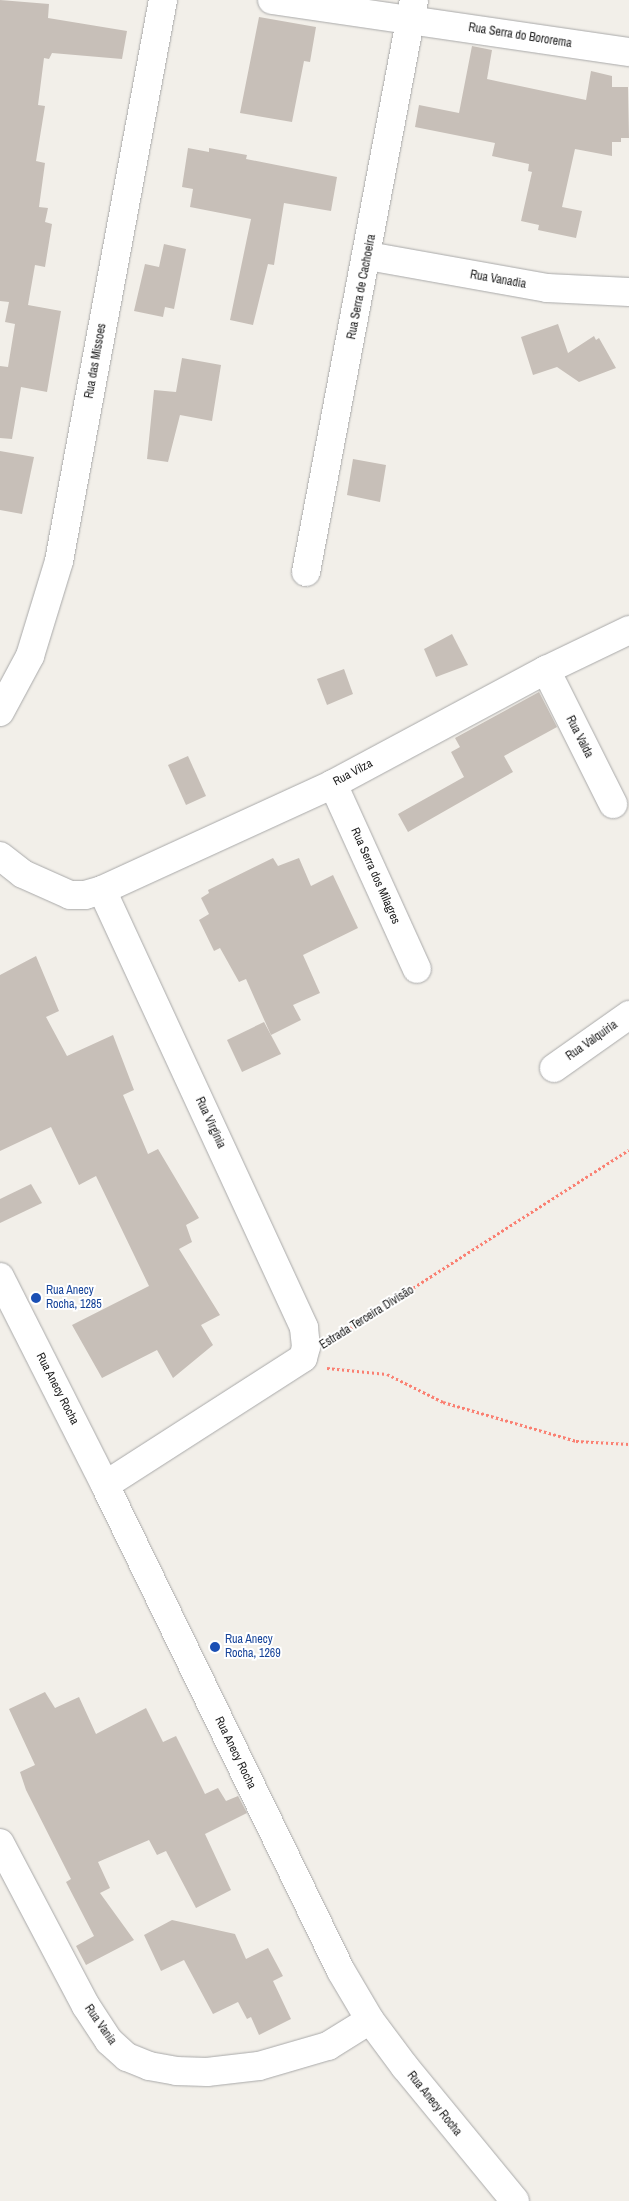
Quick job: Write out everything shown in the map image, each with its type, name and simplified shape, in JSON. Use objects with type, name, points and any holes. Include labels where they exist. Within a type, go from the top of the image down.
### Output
[{"type":"street","name":"Rua das Missoes","points":[[0,712],[30,656],[59,561],[163,0]]},
{"type":"street","name":"Rua Serra do Bororema","points":[[272,0],[413,10],[629,52]]},
{"type":"street","name":"Rua Serra de Cachoeira","points":[[306,572],[368,256],[413,10]]},
{"type":"street","name":"Rua Vanadia","points":[[368,256],[547,288],[629,292]]},
{"type":"street","name":"Rua Vilza","points":[[0,856],[23,874],[70,895],[85,895],[102,890],[333,784],[546,670],[629,630]]},
{"type":"street","name":"Rua Valda","points":[[546,670],[613,804]]},
{"type":"street","name":"Rua Serra dos Milagres","points":[[333,784],[417,969]]},
{"type":"street","name":"Rua Virginia","points":[[102,890],[304,1328],[306,1347],[303,1358]]},
{"type":"street","name":"Rua Valquíria","points":[[554,1068],[629,1015]]},
{"type":"street","name":"Rua Anecy Rocha","points":[[0,1277],[105,1485],[341,1971],[370,2020],[515,2201]]},
{"type":"street","points":[[105,1485],[303,1358]]},
{"type":"street","name":"Rua Vania","points":[[0,1843],[86,2006],[109,2041],[126,2057],[149,2066],[176,2071],[207,2072],[259,2066],[328,2046],[370,2020]]},
{"type":"path","name":"Estrada Terceira Divisão","points":[[303,1358],[629,1150]]},
{"type":"path","points":[[303,1358],[329,1369],[387,1374],[443,1402],[576,1441],[629,1444]]},
{"type":"building","points":[[0,0],[49,4],[48,18],[127,31],[122,59],[52,53],[49,59],[44,58],[38,105],[45,106],[36,161],[45,163],[39,207],[48,208],[45,222],[52,224],[45,267],[35,265],[28,305],[61,311],[47,392],[21,387],[12,439],[0,438],[0,366],[8,367],[15,324],[5,322],[9,302],[0,301]]},
{"type":"building","points":[[259,17],[316,27],[310,62],[304,61],[292,122],[240,113]]},
{"type":"building","points":[[472,46],[492,50],[487,79],[586,100],[591,71],[612,76],[612,87],[628,87],[629,138],[621,138],[621,142],[612,142],[612,156],[575,149],[562,207],[582,211],[576,238],[538,230],[539,225],[521,221],[532,172],[528,171],[529,164],[492,156],[495,143],[415,127],[419,105],[459,113]]},
{"type":"building","points":[[188,148],[209,152],[209,148],[247,155],[246,159],[337,177],[331,211],[284,203],[274,265],[268,264],[253,325],[230,320],[251,219],[190,207],[193,189],[182,187]]},
{"type":"building","points":[[164,244],[186,249],[174,309],[165,307],[163,317],[134,311],[145,264],[159,267]]},
{"type":"building","points":[[558,324],[568,353],[594,336],[596,340],[599,338],[616,368],[579,382],[557,367],[533,375],[521,337]]},
{"type":"building","points":[[182,358],[221,365],[212,421],[180,415],[168,462],[147,459],[154,390],[176,392]]},
{"type":"building","points":[[0,451],[34,457],[22,514],[0,510]]},
{"type":"building","points":[[353,459],[386,465],[380,502],[347,495]]},
{"type":"building","points":[[452,634],[468,665],[436,677],[424,649]]},
{"type":"building","points":[[344,669],[353,694],[327,705],[317,679]]},
{"type":"building","points":[[539,692],[557,727],[504,756],[513,772],[408,832],[398,814],[464,777],[451,752],[460,747],[455,738]]},
{"type":"building","points":[[188,756],[206,796],[186,805],[168,765]]},
{"type":"building","points":[[273,858],[278,866],[299,858],[311,886],[333,875],[358,928],[303,955],[320,993],[293,1005],[301,1020],[271,1035],[246,979],[239,982],[220,948],[214,951],[199,920],[209,914],[201,898],[209,893],[208,890]]},
{"type":"building","points":[[36,956],[59,1011],[46,1017],[67,1056],[113,1035],[134,1090],[123,1095],[148,1154],[158,1149],[199,1218],[186,1225],[192,1242],[179,1249],[220,1315],[201,1325],[213,1345],[173,1378],[157,1350],[102,1378],[72,1325],[149,1286],[96,1176],[79,1185],[51,1127],[0,1151],[0,975]]},
{"type":"building","points":[[264,1022],[281,1054],[242,1072],[227,1040]]},
{"type":"building","points":[[31,1184],[42,1203],[0,1223],[0,1199]]},
{"type":"building","points":[[45,1692],[55,1708],[79,1697],[96,1734],[146,1708],[163,1742],[176,1736],[205,1794],[218,1788],[226,1801],[238,1796],[247,1813],[205,1834],[231,1890],[196,1908],[166,1851],[157,1855],[149,1840],[98,1862],[110,1888],[100,1893],[134,1940],[86,1965],[76,1946],[94,1936],[66,1882],[71,1879],[26,1790],[20,1772],[35,1765],[9,1709]]},
{"type":"building","points":[[172,1920],[235,1934],[246,1959],[268,1948],[283,1976],[273,1981],[291,2019],[259,2035],[251,2017],[247,2019],[238,2002],[213,2014],[184,1960],[161,1971],[144,1935]]},
{"type":"place","name":"Rua Anecy Rocha, 1285","points":[[36,1298]]},
{"type":"place","name":"Rua Anecy Rocha, 1269","points":[[215,1647]]}]
